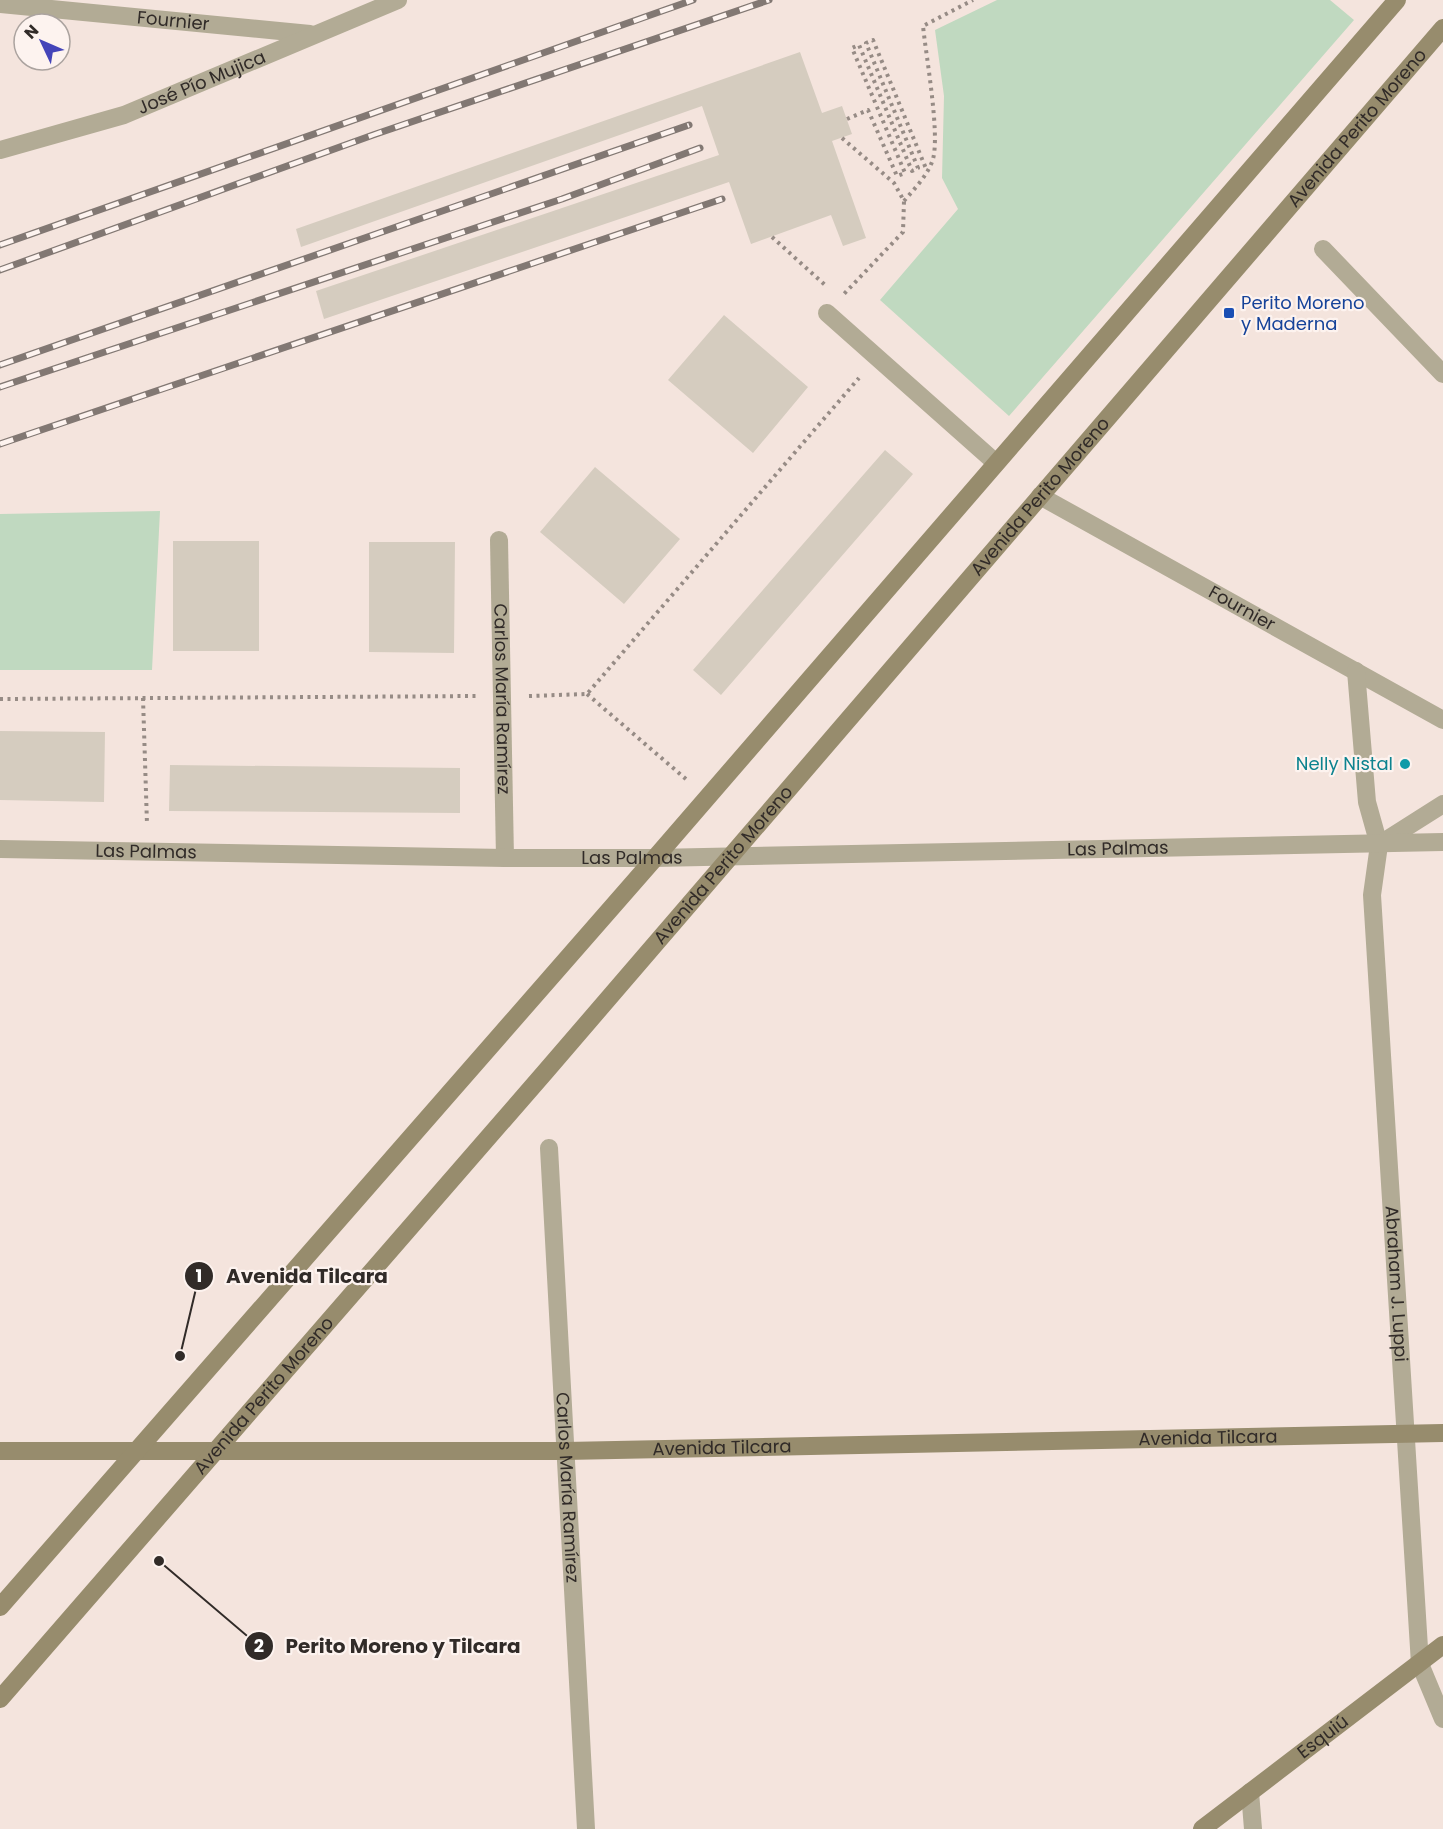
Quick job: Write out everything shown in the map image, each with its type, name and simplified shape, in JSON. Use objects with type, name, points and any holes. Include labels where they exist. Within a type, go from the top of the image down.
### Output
[{"type":"main road","points":[[0,1607],[655,858],[1397,0]]},
{"type":"main road","name":"Avenida Perito Moreno","points":[[0,1699],[1443,28]]},
{"type":"main road","name":"Avenida Tilcara","points":[[0,1451],[134,1453],[216,1450],[566,1451],[1443,1433]]},
{"type":"main road","name":"Esquiú","points":[[1202,1829],[1443,1645]]},
{"type":"street","name":"José Pío Mujica","points":[[0,150],[124,115],[312,34],[386,7],[398,0]]},
{"type":"street","name":"Fournier","points":[[0,4],[312,34]]},
{"type":"street","points":[[1323,249],[1443,374]]},
{"type":"street","points":[[827,313],[996,463]]},
{"type":"street","name":"Fournier","points":[[1040,496],[1443,720]]},
{"type":"street","name":"Carlos María Ramírez","points":[[499,540],[505,858]]},
{"type":"street","name":"Abraham J. Luppi","points":[[1356,671],[1367,802],[1379,845],[1372,895],[1420,1664],[1443,1719]]},
{"type":"street","points":[[1379,845],[1443,804]]},
{"type":"street","name":"Las Palmas","points":[[0,849],[505,858],[655,858],[1443,842]]},
{"type":"street","name":"Carlos María Ramírez","points":[[549,1148],[586,1829]]},
{"type":"street","points":[[1250,1792],[1253,1829]]},
{"type":"path","points":[[904,201],[927,171],[933,159],[934,132],[923,26],[973,0]]},
{"type":"path","points":[[847,119],[868,110],[897,176],[905,174],[852,48],[859,45],[912,171],[918,168],[866,43],[873,40],[927,171]]},
{"type":"path","points":[[840,299],[903,232],[904,201],[894,183],[842,138]]},
{"type":"path","points":[[772,237],[815,277]]},
{"type":"path","points":[[587,694],[707,797]]},
{"type":"path","points":[[143,698],[148,852]]},
{"type":"green space","points":[[997,0],[1330,0],[1354,20],[1009,416],[880,300],[958,209],[942,178],[944,96],[935,30]]},
{"type":"green space","points":[[160,511],[152,670],[0,670],[0,514]]},
{"type":"building","points":[[800,52],[822,113],[842,106],[852,134],[832,141],[866,238],[843,246],[831,215],[751,244],[729,182],[324,319],[316,291],[719,155],[702,106],[301,247],[296,229]]},
{"type":"building","points":[[724,315],[808,387],[753,453],[668,380]]},
{"type":"building","points":[[885,450],[913,474],[721,695],[693,670]]},
{"type":"building","points":[[595,467],[680,539],[624,604],[540,532]]},
{"type":"building","points":[[173,541],[259,541],[259,651],[173,651]]},
{"type":"building","points":[[369,542],[455,542],[454,653],[369,652]]},
{"type":"building","points":[[0,731],[105,732],[104,802],[0,800]]},
{"type":"building","points":[[170,765],[460,768],[460,813],[169,811]]},
{"type":"railway","points":[[0,245],[693,0]]},
{"type":"railway","points":[[0,270],[373,135],[769,0]]},
{"type":"railway","points":[[0,365],[689,125]]},
{"type":"railway","points":[[0,387],[562,199],[700,148]]},
{"type":"railway","points":[[0,444],[722,199]]},
{"type":"place","name":"Perito Moreno y Maderna","points":[[1229,313]]},
{"type":"place","name":"Nelly Nistal","points":[[1405,764]]},
{"type":"place","name":"Avenida Tilcara","points":[[180,1356]]},
{"type":"place","name":"Perito Moreno y Tilcara","points":[[159,1561]]}]
